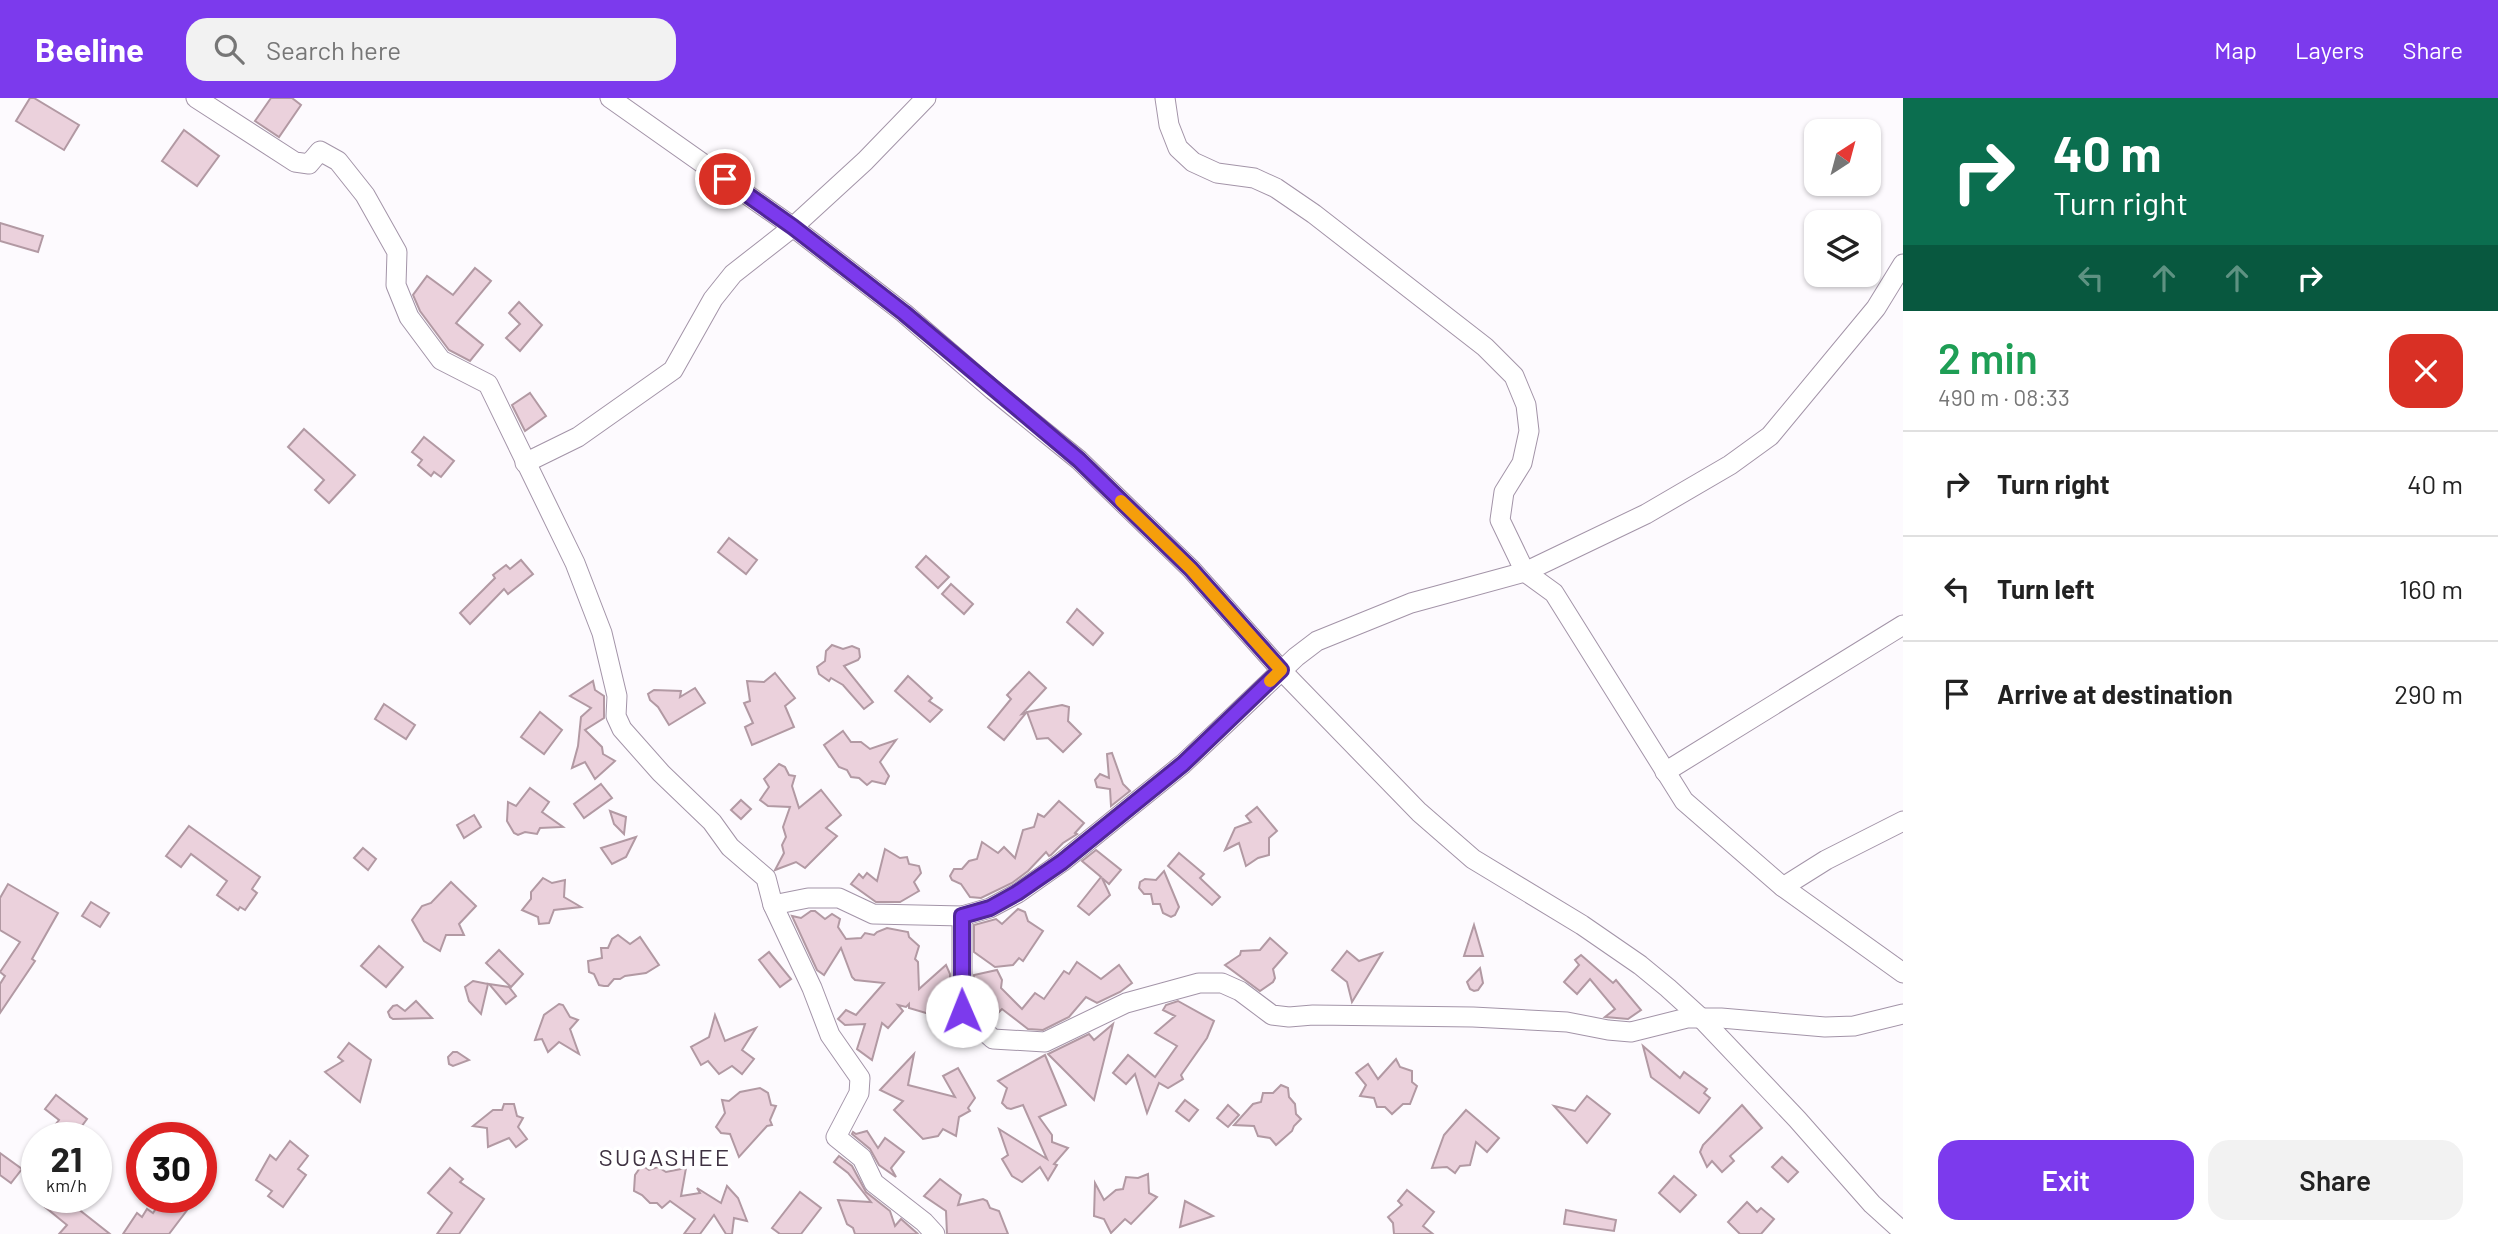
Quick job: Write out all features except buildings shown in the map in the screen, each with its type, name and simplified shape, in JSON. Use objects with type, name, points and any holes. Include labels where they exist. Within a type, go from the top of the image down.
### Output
[{"type":"street","points":[[196,98],[295,162],[309,164],[320,151],[338,160],[365,195],[397,252],[396,285],[408,317],[441,360],[488,384],[575,563],[602,633],[617,696],[616,716],[622,729],[661,773],[712,822],[730,847],[766,878],[773,905],[812,988],[830,1035],[860,1078],[859,1093],[836,1137],[862,1158],[874,1183],[925,1222],[935,1234]]},
{"type":"street","points":[[610,98],[793,227],[904,313],[1079,460],[1191,569],[1281,670],[1419,812],[1473,859],[1582,925],[1640,965],[1701,1018],[1797,1119],[1872,1204],[1903,1232]]},
{"type":"street","points":[[525,463],[578,437],[673,370],[713,299],[733,274],[793,227],[865,161],[926,98]]},
{"type":"street","points":[[1165,98],[1169,125],[1178,148],[1193,162],[1217,173],[1254,178],[1276,188],[1485,347],[1514,376],[1525,405],[1529,431],[1522,463],[1504,492],[1500,520],[1525,572],[1554,593],[1684,801],[1783,887],[1903,973]]},
{"type":"street","points":[[773,905],[808,898],[839,898],[873,914],[962,916],[990,908],[1017,893],[1062,862],[1183,764],[1281,670],[1317,641],[1411,603],[1525,572],[1646,514],[1730,465],[1770,436],[1876,308],[1903,264]]},
{"type":"street","points":[[1665,772],[1903,625]]},
{"type":"street","points":[[1783,887],[1826,860],[1903,821]]},
{"type":"street","points":[[962,916],[962,1011],[993,1039],[1045,1042],[1126,1003],[1199,983],[1222,983],[1240,991],[1272,1015],[1289,1017],[1472,1017],[1567,1022],[1631,1032],[1687,1018],[1835,1027],[1854,1026],[1903,1014]]},
{"type":"slow traffic","points":[[1121,501],[1191,569],[1281,670],[1270,681]]},
{"type":"district","name":"SUGASHEE","points":[[665,1156]]},
{"type":"route","points":[[725,179],[793,227],[904,313],[1079,460],[1191,569],[1281,670],[1183,764],[1062,862],[990,908],[962,916],[962,1011]]}]
